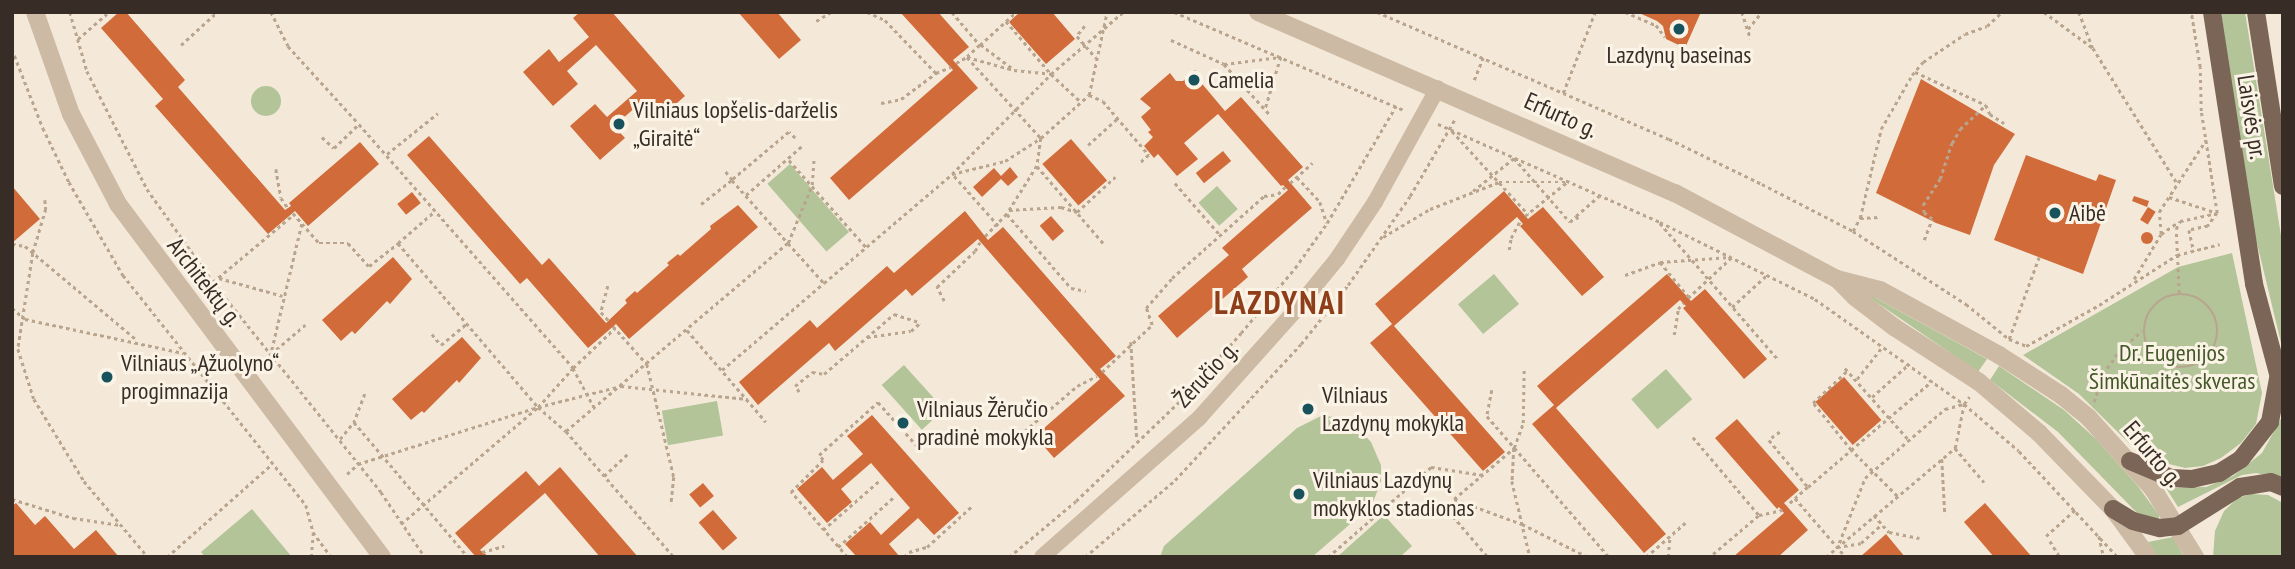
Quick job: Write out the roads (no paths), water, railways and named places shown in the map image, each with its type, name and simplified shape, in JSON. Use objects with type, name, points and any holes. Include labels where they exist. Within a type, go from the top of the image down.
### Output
[{"type":"main road","name":"Laisvės pr.","points":[[2211,12],[2247,245],[2280,386]]},
{"type":"main road","name":"Laisvės pr.","points":[[2256,12],[2283,186]]},
{"type":"main road","points":[[2130,461],[2171,478],[2192,479],[2219,472],[2241,458],[2270,422],[2280,386]]},
{"type":"main road","points":[[2113,509],[2146,525],[2160,528],[2178,526],[2240,487],[2271,482],[2283,487]]},
{"type":"street","name":"Architektų g.","points":[[34,12],[71,114],[118,204],[382,557]]},
{"type":"street","name":"Erfurto g.","points":[[1258,12],[1675,192],[1837,279],[1880,290],[1999,355],[2061,395],[2089,418],[2130,461],[2178,526],[2195,557]]},
{"type":"street","name":"Žėručio g.","points":[[1042,557],[1200,417],[1292,314],[1337,259],[1367,213],[1438,88]]},
{"type":"street","name":"Erfurto g.","points":[[1837,279],[1855,297],[1894,327],[1979,382],[2039,433],[2113,509],[2148,557]]},
{"type":"place","name":"Lazdynų baseinas","points":[[1679,29]]},
{"type":"place","name":"Camelia","points":[[1194,80]]},
{"type":"place","name":"Vilniaus lopšelis-darželis „Giraitė“","points":[[619,124]]},
{"type":"place","name":"Aibė","points":[[2055,213]]},
{"type":"place","name":"Vilniaus „Ąžuolyno“ progimnazija","points":[[107,377]]},
{"type":"place","name":"Vilniaus Lazdynų mokykla","points":[[1308,409]]},
{"type":"place","name":"Vilniaus Žėručio pradinė mokykla","points":[[903,423]]},
{"type":"place","name":"Vilniaus Lazdynų mokyklos stadionas","points":[[1299,494]]},
{"type":"district","name":"LAZDYNAI","points":[[1280,302]]},
{"type":"park label","name":"Dr. Eugenijos Šimkūnaitės skveras","points":[[2172,367]]}]
